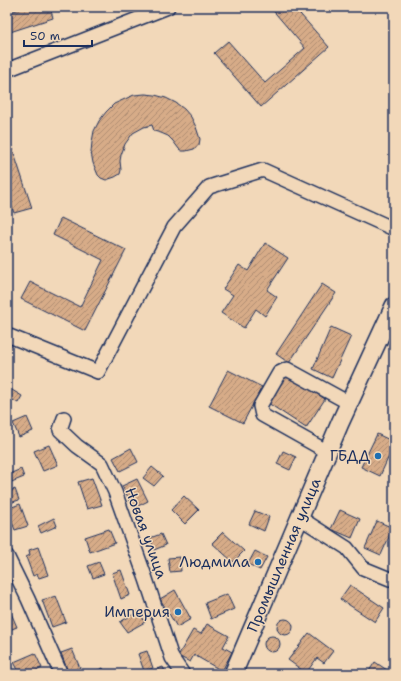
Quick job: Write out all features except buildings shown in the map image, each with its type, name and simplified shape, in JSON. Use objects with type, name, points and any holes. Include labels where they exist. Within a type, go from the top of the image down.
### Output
[{"type":"main road","name":"Промышленная улица","points":[[233,674],[349,403],[394,306]]},
{"type":"street","points":[[7,70],[168,7]]},
{"type":"street","points":[[7,335],[98,372],[174,227],[209,187],[264,170],[394,229]]},
{"type":"street","points":[[328,452],[262,415],[260,406],[279,373],[287,368],[349,403]]},
{"type":"street","name":"Новая улица","points":[[64,418],[60,430],[77,446],[102,464],[115,492],[172,658],[183,674]]},
{"type":"street","points":[[300,518],[347,548],[362,568],[390,579]]},
{"type":"street","points":[[7,556],[61,674]]},
{"type":"place","name":"ГБДД","points":[[378,456]]},
{"type":"place","name":"Людмила","points":[[258,562]]},
{"type":"place","name":"Империя","points":[[178,612]]}]
